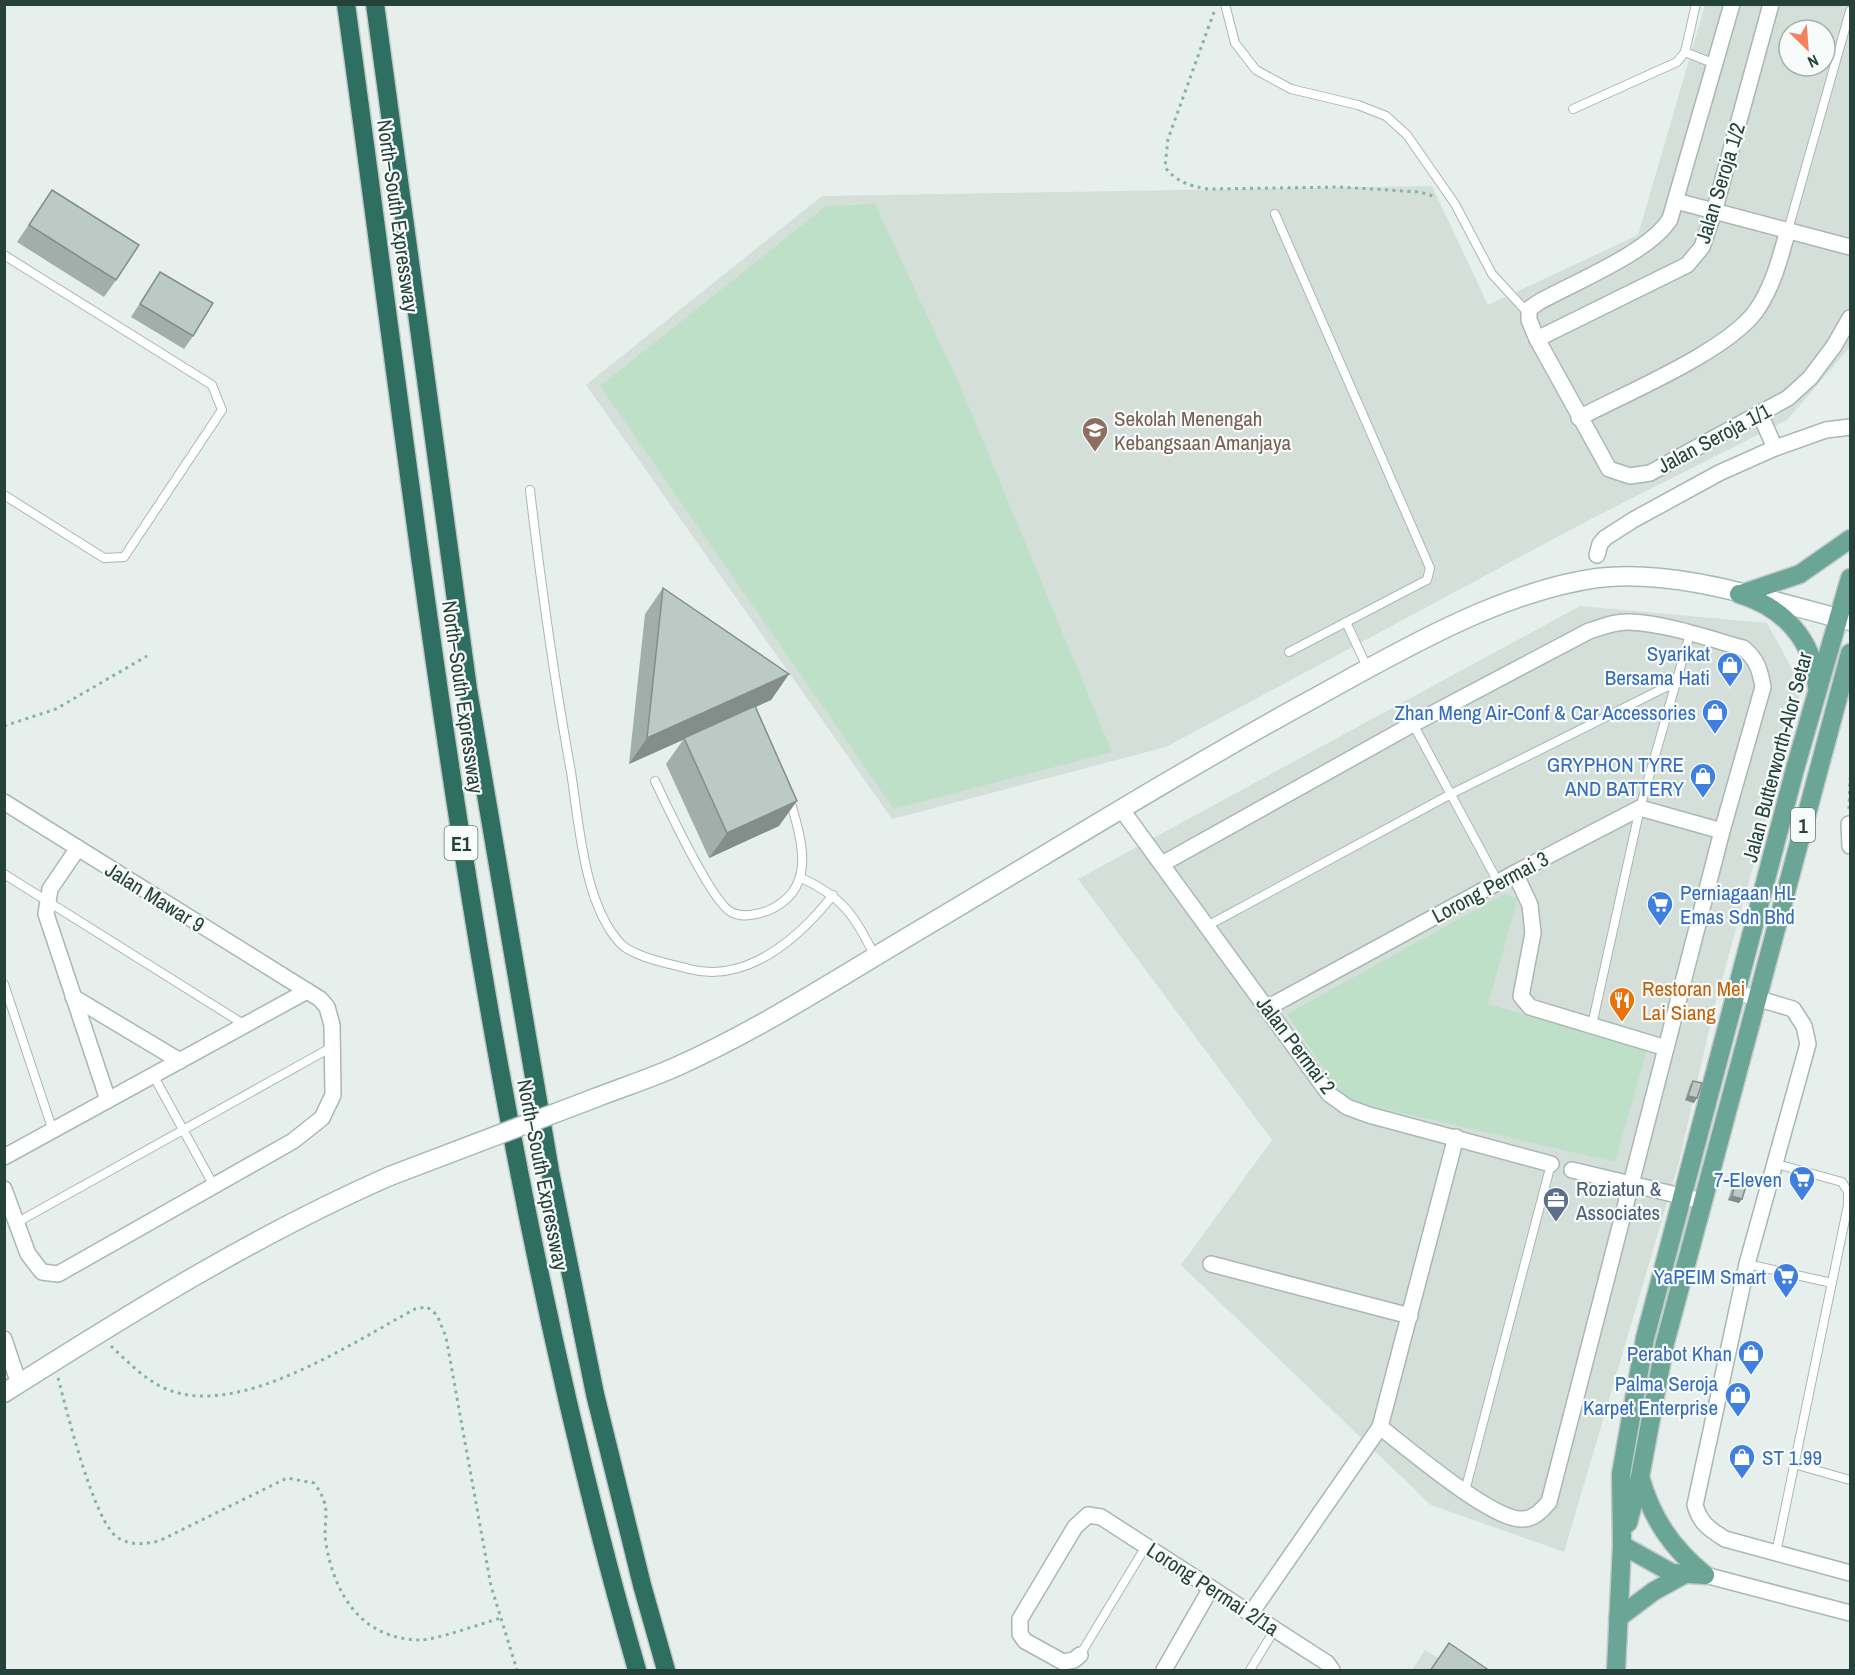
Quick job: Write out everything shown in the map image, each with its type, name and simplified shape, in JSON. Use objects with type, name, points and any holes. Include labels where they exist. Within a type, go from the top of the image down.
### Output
[{"type":"highway","name":"North–South Expressway","points":[[346,4],[466,880],[501,1080],[555,1352],[611,1580],[637,1671]]},
{"type":"highway","name":"North–South Expressway","points":[[375,4],[468,689],[550,1171],[595,1394],[666,1671]]},
{"type":"main road","points":[[1739,594],[1760,590],[1800,574],[1851,539]]},
{"type":"main road","points":[[12,1388],[260,1239],[334,1200],[390,1176],[680,1065],[723,1044],[1368,669],[1491,608],[1543,589],[1599,578],[1658,577],[1845,620]]},
{"type":"main road","name":"Jalan Butterworth-Alor Setar","points":[[1616,1671],[1622,1545],[1621,1474],[1645,1338],[1817,693],[1845,620],[1851,578]]},
{"type":"main road","points":[[1739,594],[1768,605],[1792,624],[1814,663],[1817,693]]},
{"type":"main road","name":"Jalan Butterworth-Alor Setar","points":[[1622,1545],[1640,1477],[1665,1343],[1756,996],[1851,653]]},
{"type":"main road","points":[[1640,1477],[1653,1515],[1663,1533],[1675,1548],[1705,1575]]},
{"type":"main road","points":[[1622,1545],[1671,1573],[1705,1575]]},
{"type":"main road","points":[[1618,1618],[1654,1591],[1685,1574]]},
{"type":"street","points":[[1529,312],[1646,244],[1663,231],[1676,201],[1732,4]]},
{"type":"street","name":"Jalan Seroja 1/2","points":[[1537,339],[1687,265],[1702,247],[1714,212],[1771,4]]},
{"type":"street","points":[[1676,201],[1851,247]]},
{"type":"street","points":[[1579,418],[1730,337],[1755,311],[1775,275],[1788,230]]},
{"type":"street","name":"Jalan Seroja 1/1","points":[[1529,312],[1537,339],[1609,469],[1630,476],[1650,473],[1788,398],[1810,378],[1851,318]]},
{"type":"street","points":[[1760,414],[1775,448]]},
{"type":"street","points":[[1597,555],[1600,544],[1605,538],[1719,473],[1775,448],[1826,430],[1851,427]]},
{"type":"street","points":[[1162,864],[1413,724],[1599,628],[1628,622],[1690,634],[1743,648],[1753,656],[1760,670],[1763,687],[1722,831],[1549,1502],[1539,1514],[1522,1520],[1503,1515],[1465,1491],[1380,1427]]},
{"type":"street","name":"Jalan Mawar 9","points":[[4,802],[307,991],[327,1007],[332,1046],[333,1095],[322,1118],[293,1141],[58,1274],[42,1272],[28,1254],[16,1223]]},
{"type":"street","points":[[1640,808],[1722,831]]},
{"type":"street","name":"Lorong Permai 3","points":[[1267,1008],[1498,882],[1640,808]]},
{"type":"street","name":"Jalan Permai 2","points":[[1122,810],[1329,1094],[1347,1107],[1551,1164]]},
{"type":"street","points":[[1849,824],[1851,846]]},
{"type":"street","points":[[78,848],[50,889],[47,900],[50,929],[108,1100]]},
{"type":"street","points":[[1515,873],[1530,905],[1533,933],[1521,996],[1530,1007],[1666,1048]]},
{"type":"street","points":[[4,1157],[307,991]]},
{"type":"street","points":[[1736,992],[1756,996],[1792,1009],[1804,1026],[1808,1044],[1773,1163],[1747,1264],[1695,1505],[1699,1519],[1707,1528],[1725,1539],[1851,1573]]},
{"type":"street","points":[[74,997],[180,1061]]},
{"type":"street","points":[[1251,1614],[1380,1427],[1456,1137]]},
{"type":"street","points":[[1572,1170],[1702,1201]]},
{"type":"street","points":[[4,1189],[16,1223]]},
{"type":"street","points":[[1211,1264],[1410,1316]]},
{"type":"street","points":[[4,1339],[12,1388]]},
{"type":"street","name":"Lorong Permai 2/1a","points":[[1080,1655],[1074,1660],[1063,1662],[1025,1641],[1018,1627],[1020,1618],[1075,1527],[1088,1515],[1101,1517],[1327,1663],[1332,1671]]},
{"type":"street","points":[[1705,1575],[1851,1613]]},
{"type":"street","points":[[1164,1671],[1211,1588]]},
{"type":"lane","points":[[1225,4],[1235,43],[1256,70],[1291,89],[1358,105],[1386,116],[1407,135],[1455,204],[1492,274],[1529,312]]},
{"type":"lane","points":[[1573,109],[1677,62],[1685,52],[1696,4]]},
{"type":"lane","points":[[1788,230],[1851,11]]},
{"type":"lane","points":[[1685,52],[1715,64]]},
{"type":"lane","points":[[1275,214],[1430,568],[1427,580],[1288,652]]},
{"type":"lane","points":[[4,255],[212,385],[222,410],[124,557],[104,558],[4,495]]},
{"type":"lane","points":[[530,490],[548,641],[586,859],[602,916],[614,936],[623,946],[655,960],[707,974],[745,967],[784,945],[814,919],[833,895]]},
{"type":"lane","points":[[1346,622],[1368,669]]},
{"type":"lane","points":[[1592,1025],[1640,808],[1673,686],[1690,634]]},
{"type":"lane","points":[[1208,926],[1451,794],[1666,687],[1673,686]]},
{"type":"lane","points":[[1413,724],[1498,882]]},
{"type":"lane","points":[[655,781],[698,866],[730,912],[748,917],[768,911],[785,900],[801,878],[799,832],[786,789]]},
{"type":"lane","points":[[4,874],[245,1025]]},
{"type":"lane","points":[[801,878],[833,895],[848,909],[861,927],[875,957]]},
{"type":"lane","points":[[4,984],[53,1131]]},
{"type":"lane","points":[[16,1223],[332,1046]]},
{"type":"lane","points":[[153,1075],[214,1186]]},
{"type":"lane","points":[[1773,1163],[1842,1182],[1848,1192],[1848,1205],[1776,1553]]},
{"type":"lane","points":[[1465,1491],[1551,1164]]},
{"type":"lane","points":[[1747,1264],[1832,1283]]},
{"type":"lane","points":[[1794,1464],[1851,1480]]},
{"type":"lane","points":[[1080,1655],[1146,1546]]},
{"type":"lane","points":[[1250,1671],[1275,1629]]},
{"type":"path","points":[[1217,4],[1168,139],[1165,167],[1172,176],[1189,186],[1208,189],[1304,187],[1420,192],[1455,204]]},
{"type":"path","points":[[4,726],[56,709],[147,656]]},
{"type":"path","points":[[1849,824],[1851,778]]},
{"type":"path","points":[[99,1335],[137,1370],[170,1391],[207,1396],[238,1393],[289,1377],[415,1309],[428,1307],[437,1315],[446,1336],[491,1586],[518,1671]]},
{"type":"path","points":[[54,1363],[81,1466],[102,1513],[117,1537],[138,1545],[159,1541],[287,1478],[314,1483],[322,1494],[328,1513],[326,1542],[334,1577],[348,1607],[370,1626],[395,1635],[422,1640],[501,1618]]},
{"type":"shaded area","name":"Sekolah Menengah Kebangsaan Amanjaya","points":[[1705,5],[1850,5],[1850,347],[1787,420],[1587,521],[1166,747],[892,819],[586,385],[822,196],[1432,186],[1488,305],[1638,235]]},
{"type":"shaded area","points":[[1580,606],[1767,623],[1802,687],[1713,1013],[1679,1162],[1564,1552],[1431,1505],[1181,1265],[1272,1140],[1078,879]]},
{"type":"shaded area","points":[[1425,1650],[1458,1670],[1412,1670]]},
{"type":"green space","points":[[875,204],[961,388],[1112,752],[894,809],[600,386],[826,206]]},
{"type":"green space","points":[[1504,894],[1518,898],[1488,1004],[1647,1050],[1615,1162],[1345,1100],[1287,1014]]},
{"type":"building","points":[[52,190],[139,245],[116,280],[29,225]]},
{"type":"building","points":[[160,272],[213,303],[193,336],[140,304]]},
{"type":"building","points":[[663,588],[789,674],[647,738]]},
{"type":"building","points":[[755,706],[797,801],[727,833],[684,738]]},
{"type":"building","points":[[1693,1081],[1702,1083],[1697,1098],[1688,1096]]},
{"type":"building","points":[[1738,1174],[1749,1176],[1742,1199],[1732,1196]]},
{"type":"building","points":[[1449,1643],[1490,1671],[1430,1671]]},
{"type":"place","name":"Sekolah Menengah Kebangsaan Amanjaya","points":[[1095,453]]},
{"type":"place","name":"Syarikat Bersama Hati","points":[[1730,688]]},
{"type":"place","name":"Zhan Meng Air-Conf & Car Accessories","points":[[1715,735]]},
{"type":"place","name":"GRYPHON TYRE AND BATTERY","points":[[1703,799]]},
{"type":"place","name":"Perniagaan HL Emas Sdn Bhd","points":[[1660,927]]},
{"type":"place","name":"Restoran Mei Lai Siang","points":[[1622,1023]]},
{"type":"place","name":"7-Eleven","points":[[1802,1202]]},
{"type":"place","name":"Roziatun & Associates","points":[[1556,1223]]},
{"type":"place","name":"YaPEIM Smart","points":[[1786,1299]]},
{"type":"place","name":"Perabot Khan","points":[[1751,1376]]},
{"type":"place","name":"Palma Seroja Karpet Enterprise","points":[[1738,1418]]},
{"type":"place","name":"ST 1.99","points":[[1742,1480]]}]
